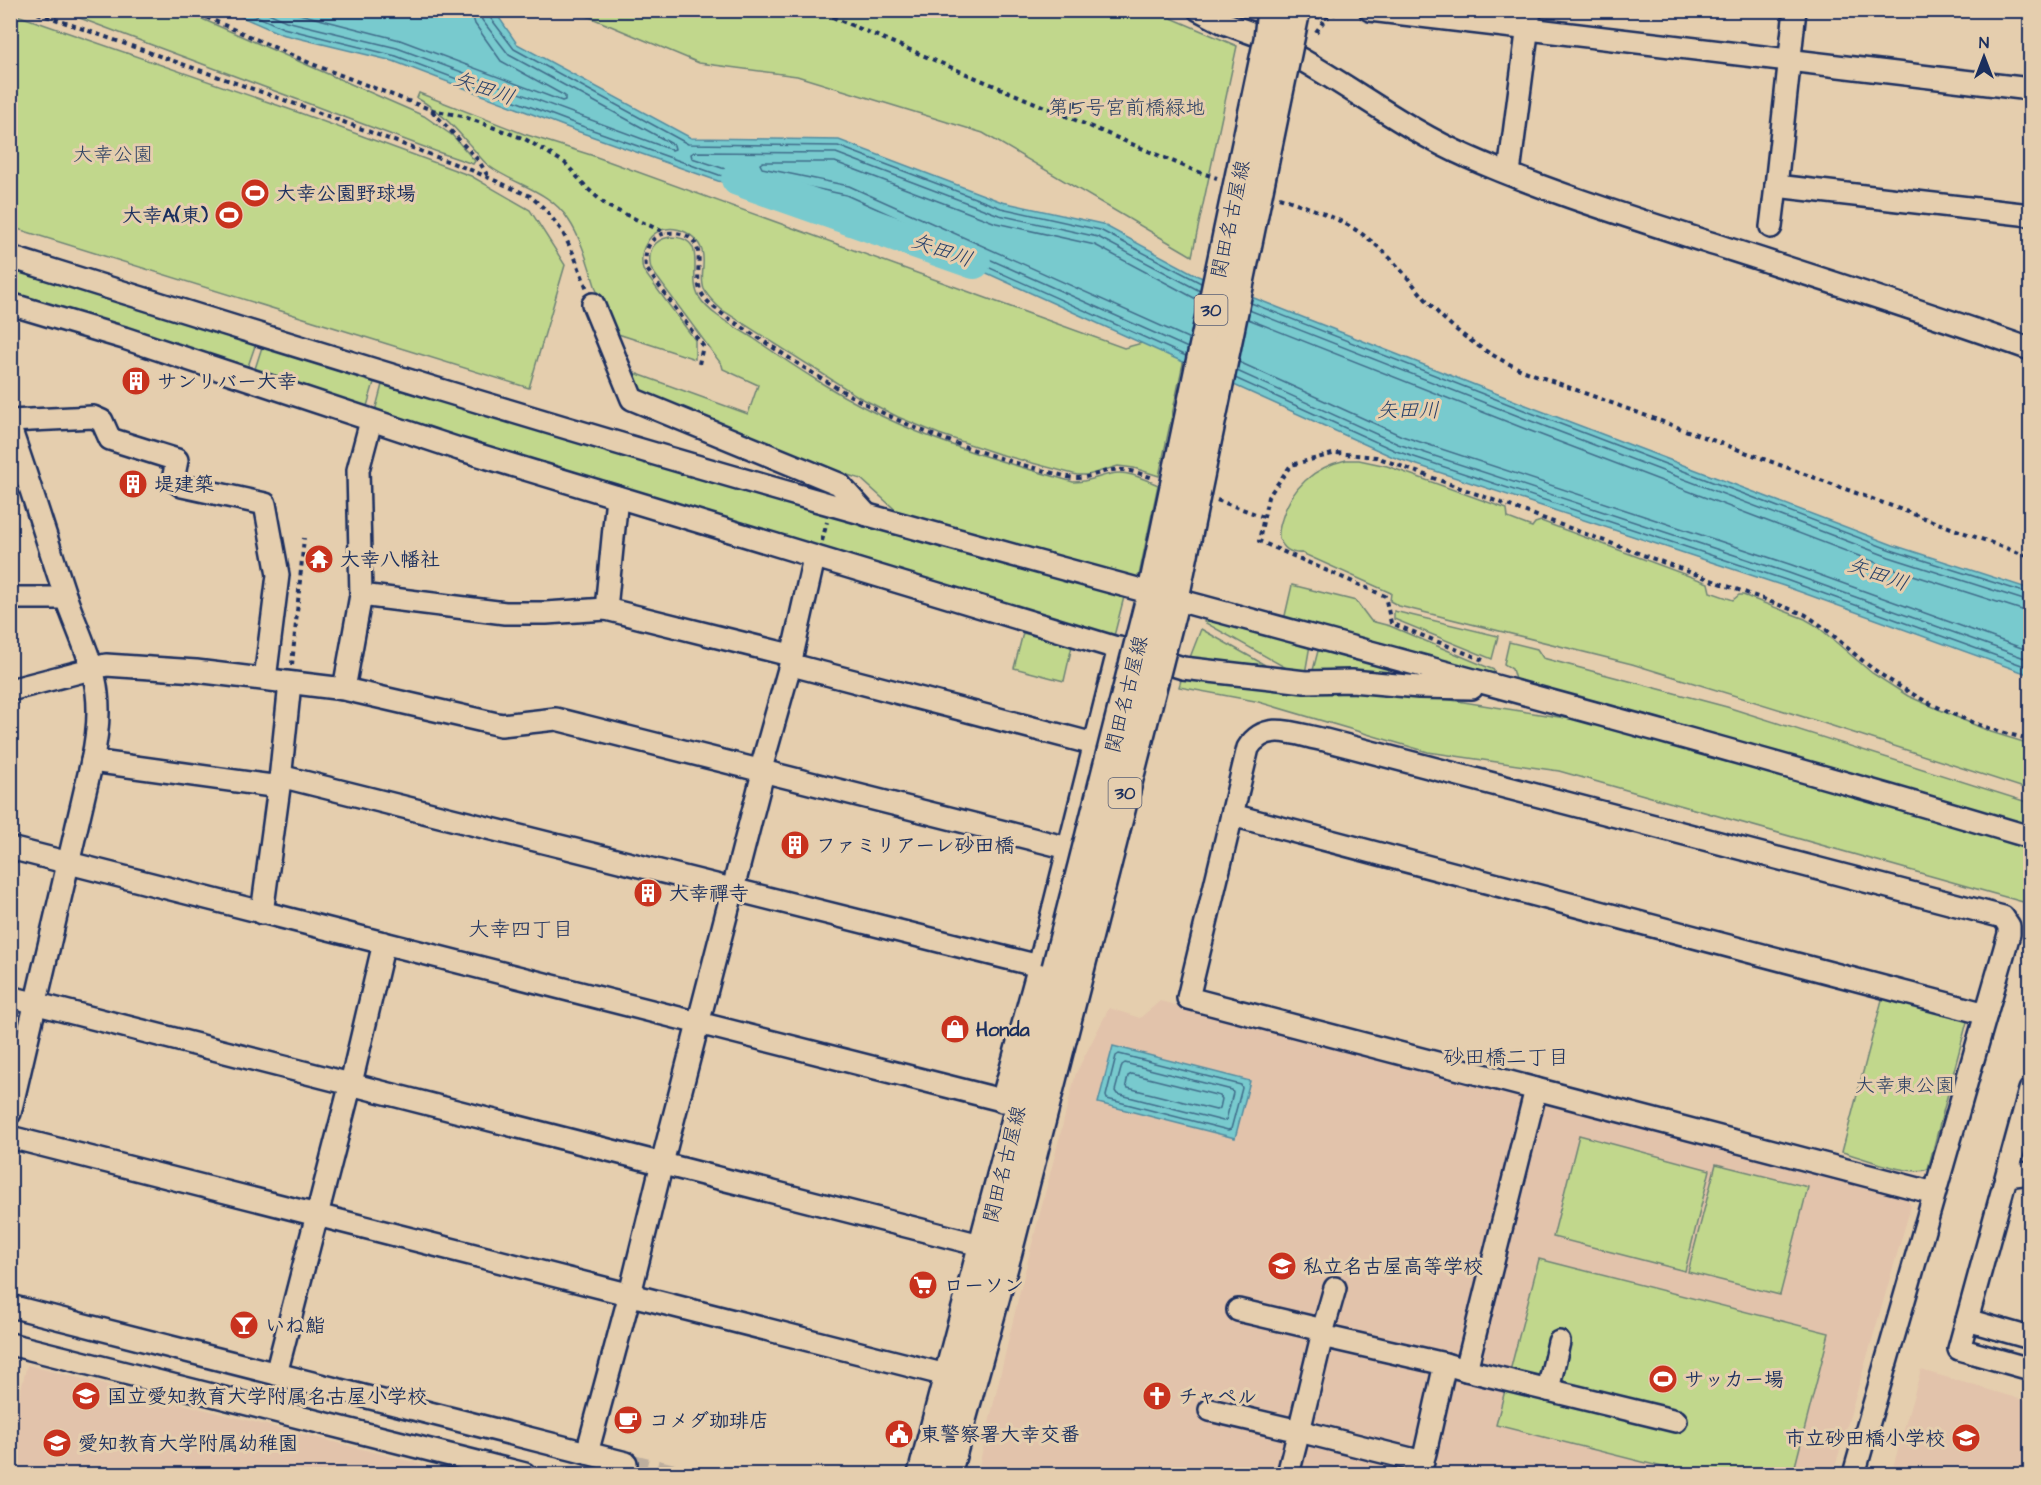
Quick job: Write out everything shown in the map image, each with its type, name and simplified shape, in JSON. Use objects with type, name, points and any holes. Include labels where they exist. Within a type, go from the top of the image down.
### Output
[{"type":"main road","name":"関田名古屋線","points":[[1271,10],[1278,45]]},
{"type":"main road","name":"関田名古屋線","points":[[946,1474],[996,1249],[1022,1106],[1058,969],[1163,597],[1278,45],[1296,10]]},
{"type":"main road","name":"関田名古屋線","points":[[922,1474],[950,1376],[996,1249]]},
{"type":"street","points":[[1199,10],[1278,45],[1415,129],[1467,156],[1660,226],[1885,298],[2031,349]]},
{"type":"street","points":[[1370,10],[1528,20],[1789,60],[2031,88]]},
{"type":"street","points":[[1771,227],[1795,10]]},
{"type":"street","points":[[1509,173],[1528,20]]},
{"type":"street","points":[[1776,186],[2031,214]]},
{"type":"street","points":[[10,257],[392,375],[832,505],[1163,597],[1687,737],[2031,837]]},
{"type":"street","points":[[10,304],[124,338],[371,421],[815,558],[1183,668],[1305,682],[1352,681],[1419,687],[1502,688]]},
{"type":"street","points":[[592,304],[632,399],[839,484],[867,515]]},
{"type":"street","points":[[10,1113],[98,732],[97,691],[92,669],[66,598],[12,432],[93,417],[102,421],[110,439],[177,460],[173,480],[182,486],[265,504],[278,575],[265,679]]},
{"type":"street","points":[[344,689],[361,595],[358,470],[371,421]]},
{"type":"street","points":[[606,609],[617,497]]},
{"type":"street","points":[[587,1453],[734,890],[763,772],[762,765],[791,661],[815,558]]},
{"type":"street","points":[[361,595],[505,612],[546,614],[606,609],[786,654],[796,666],[1094,744]]},
{"type":"street","points":[[10,598],[66,598]]},
{"type":"street","points":[[10,848],[1022,1106],[1058,969],[1068,848],[1119,648]]},
{"type":"street","points":[[10,690],[106,665],[196,671],[344,689],[501,725],[556,719],[1068,848]]},
{"type":"street","points":[[262,913],[290,683]]},
{"type":"street","points":[[1854,1474],[2009,934],[2009,926],[2003,917],[1347,746],[1277,731],[1267,731],[1255,738],[1248,748],[1188,998],[1934,1193]]},
{"type":"street","points":[[92,761],[272,786],[284,777],[1058,969]]},
{"type":"street","points":[[1232,815],[1986,1014]]},
{"type":"street","points":[[276,1374],[351,1083],[384,943]]},
{"type":"street","points":[[10,997],[996,1249]]},
{"type":"street","points":[[1210,1410],[1299,1431],[1421,1468],[1455,1367],[1536,1089]]},
{"type":"street","points":[[2031,1090],[1959,1349],[2031,1369]]},
{"type":"street","points":[[10,1137],[950,1376]]},
{"type":"street","points":[[2007,1176],[2031,1173]]},
{"type":"street","points":[[1288,1474],[1335,1288]]},
{"type":"street","points":[[10,1305],[626,1463]]},
{"type":"street","points":[[1238,1310],[1455,1367],[1676,1421]]},
{"type":"street","points":[[1967,1320],[2031,1338]]},
{"type":"street","points":[[1548,1390],[1559,1342]]},
{"type":"street","points":[[10,1344],[525,1474]]},
{"type":"path","points":[[29,10],[301,106],[490,178],[530,196],[545,209],[562,231],[592,304]]},
{"type":"path","points":[[190,10],[312,64],[432,110],[462,116],[525,139],[566,163],[588,189],[607,206],[667,233],[684,235],[699,251],[700,290],[709,303],[765,342],[872,407],[944,439],[1072,478],[1091,477],[1114,470],[1134,471],[1155,479]]},
{"type":"path","points":[[816,10],[1193,170],[1226,180]]},
{"type":"path","points":[[1314,35],[1326,18]]},
{"type":"path","points":[[432,110],[479,161],[490,178]]},
{"type":"path","points":[[1270,194],[1320,212],[1365,236],[1402,268],[1438,313],[1473,344],[1502,361],[2031,557]]},
{"type":"path","points":[[667,233],[659,236],[648,246],[646,268],[703,346],[699,364]]},
{"type":"path","points":[[1502,688],[1503,669],[1391,623],[1385,596],[1259,541],[1268,498],[1291,465],[1336,453],[1376,457],[1804,614],[1818,622],[1875,670],[1913,694],[1963,718],[2031,739]]},
{"type":"path","points":[[1210,498],[1264,517]]},
{"type":"path","points":[[815,558],[832,505]]},
{"type":"path","points":[[290,683],[304,538]]},
{"type":"shaded area","points":[[1160,1001],[1905,1195],[1911,1206],[1833,1474],[977,1474],[1020,1291],[1076,1073],[1109,1008],[1140,1018]]},
{"type":"shaded area","name":"国立愛知教育大学附属名古屋小学校","points":[[27,1365],[461,1474],[11,1474],[11,1428]]},
{"type":"shaded area","name":"市立砂田橋小学校","points":[[1921,1370],[2030,1402],[2030,1474],[1891,1474]]},
{"type":"green space","points":[[61,11],[184,11],[424,116],[453,136],[475,161],[473,164],[435,151]]},
{"type":"green space","name":"第15号宮前橋緑地","points":[[575,11],[1155,11],[1237,46],[1192,256],[983,133],[797,76],[699,63]]},
{"type":"green space","name":"大幸公園野球場","points":[[11,13],[300,113],[471,176],[530,210],[565,265],[529,388],[11,227]]},
{"type":"green space","points":[[419,93],[524,134],[591,155],[1124,348],[1142,343],[1185,354],[1159,476],[1134,468],[1118,466],[1088,475],[1077,475],[999,454],[939,434],[859,397],[722,310],[704,289],[701,248],[690,235],[682,231],[666,229],[651,236],[643,250],[642,263],[643,270],[695,340],[695,359],[615,333],[602,305],[576,232],[561,209],[542,195],[489,166],[444,118],[417,98]]},
{"type":"green space","points":[[670,237],[690,243],[694,250],[696,288],[699,297],[710,309],[806,373],[861,406],[942,441],[1073,482],[1123,473],[1158,485],[1138,580],[900,514],[861,479],[827,469],[668,404],[638,389],[632,372],[748,414],[758,385],[723,369],[651,269],[652,248],[659,241]]},
{"type":"green space","points":[[10,266],[256,343],[246,372],[11,300]]},
{"type":"green space","points":[[263,344],[375,379],[365,413],[253,375]]},
{"type":"green space","points":[[383,381],[962,552],[1124,597],[1113,640],[374,415]]},
{"type":"green space","points":[[1359,460],[1387,466],[1507,509],[1508,518],[1532,527],[1541,521],[1708,583],[1710,592],[1733,600],[1743,595],[1805,619],[1817,626],[1872,673],[1908,696],[1991,732],[2030,744],[2030,790],[1632,664],[1399,606],[1390,601],[1391,593],[1302,553],[1291,551],[1283,545],[1279,538],[1286,508],[1305,480],[1334,463]]},
{"type":"green space","points":[[1292,585],[1356,601],[1371,621],[1390,626],[1494,670],[1493,677],[1284,620]]},
{"type":"green space","points":[[1394,611],[1498,636],[1492,659],[1394,619]]},
{"type":"green space","points":[[1205,620],[1310,645],[1305,674],[1288,669],[1204,622]]},
{"type":"green space","points":[[1201,629],[1265,665],[1189,660]]},
{"type":"green space","points":[[1023,633],[1072,646],[1064,681],[1014,668]]},
{"type":"green space","points":[[1509,642],[1537,649],[1543,658],[1727,707],[2030,803],[2030,828],[1516,683],[1512,669],[1504,664]]},
{"type":"green space","points":[[1319,647],[1388,668],[1387,677],[1312,674]]},
{"type":"green space","points":[[1181,680],[1413,694],[1597,723],[2030,847],[2030,904],[1559,771],[1428,752],[1255,701],[1179,687]]},
{"type":"green space","name":"大幸東公園","points":[[1883,996],[1968,1018],[1928,1169],[1920,1171],[1898,1168],[1842,1152]]},
{"type":"green space","points":[[1579,1135],[1710,1170],[1685,1271],[1553,1237]]},
{"type":"green space","points":[[1716,1164],[1808,1187],[1780,1295],[1688,1272]]},
{"type":"green space","name":"サッカー場","points":[[1539,1259],[1829,1333],[1793,1474],[1690,1474],[1496,1425]]},
{"type":"water","name":"矢田川","points":[[228,11],[491,11],[498,16],[517,44],[691,138],[839,140],[1002,202],[1102,224],[1198,276],[1536,409],[1893,545],[2030,589],[2030,675],[1784,586],[1393,457],[841,207],[718,181],[574,130],[393,61],[281,34]]},
{"type":"water","points":[[1113,1046],[1250,1081],[1235,1138],[1098,1103]]},
{"type":"waterway","name":"矢田川","points":[[738,179],[974,262]]},
{"type":"tunnel","points":[[626,1463],[672,1474]]},
{"type":"place","name":"大幸公園野球場","points":[[255,193]]},
{"type":"place","name":"大幸A(東)","points":[[229,215]]},
{"type":"place","name":"サンリバー大幸","points":[[136,381]]},
{"type":"place","name":"堤建築","points":[[133,484]]},
{"type":"place","name":"大幸八幡社","points":[[319,559]]},
{"type":"place","name":"ファミリアーレ砂田橋","points":[[795,845]]},
{"type":"place","name":"大幸禪寺","points":[[648,893]]},
{"type":"place","name":"Honda","points":[[955,1029]]},
{"type":"place","name":"私立名古屋高等学校","points":[[1282,1266]]},
{"type":"place","name":"ローソン","points":[[923,1285]]},
{"type":"place","name":"いね鮨","points":[[244,1325]]},
{"type":"place","name":"サッカー場","points":[[1663,1379]]},
{"type":"place","name":"国立愛知教育大学附属名古屋小学校","points":[[86,1396]]},
{"type":"place","name":"チャペル","points":[[1157,1396]]},
{"type":"place","name":"コメダ珈琲店","points":[[628,1420]]},
{"type":"place","name":"東警察署大幸交番","points":[[899,1434]]},
{"type":"place","name":"市立砂田橋小学校","points":[[1966,1438]]},
{"type":"place","name":"愛知教育大学附属幼稚園","points":[[57,1443]]},
{"type":"district","name":"大幸四丁目","points":[[521,929]]},
{"type":"district","name":"砂田橋二丁目","points":[[1506,1057]]},
{"type":"park label","name":"大幸公園","points":[[113,154]]}]
